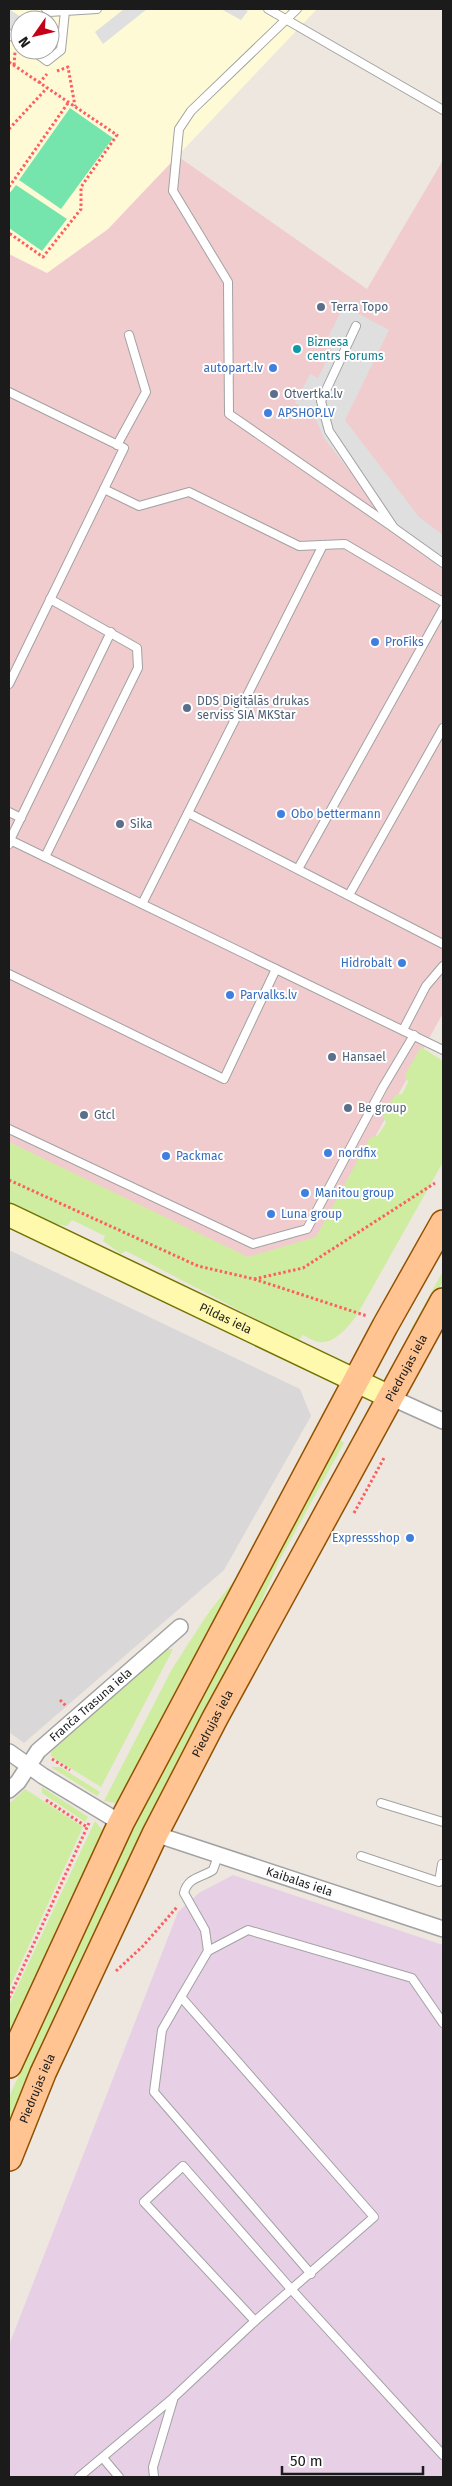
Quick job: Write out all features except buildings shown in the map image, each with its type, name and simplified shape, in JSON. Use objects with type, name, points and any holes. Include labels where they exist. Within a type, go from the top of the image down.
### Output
[{"type":"main road","points":[[9,2065],[121,1822],[443,1223]]},
{"type":"main road","name":"Piedrujas iela","points":[[9,2158],[43,2073],[155,1834],[214,1718],[365,1447],[390,1397],[443,1301]]},
{"type":"street","name":"Pildas iela","points":[[9,1215],[356,1382],[443,1421]]},
{"type":"street","name":"Franča Trasuna iela","points":[[14,1786],[38,1751],[180,1627]]},
{"type":"street","points":[[9,1752],[28,1767],[96,1809],[121,1822]]},
{"type":"street","name":"Kaibalas iela","points":[[155,1834],[443,1930]]},
{"type":"lane","points":[[46,9],[49,12],[97,9]]},
{"type":"lane","points":[[268,9],[443,110]]},
{"type":"lane","points":[[297,9],[192,111],[179,129],[173,191],[228,282],[230,414],[443,563]]},
{"type":"lane","points":[[60,51],[65,11]]},
{"type":"lane","points":[[356,326],[321,401],[329,431],[394,528]]},
{"type":"lane","points":[[117,445],[146,392],[129,335]]},
{"type":"lane","points":[[9,392],[124,448],[9,684]]},
{"type":"lane","points":[[104,489],[139,506],[189,492],[299,546],[345,544],[443,602]]},
{"type":"lane","points":[[142,904],[323,545]]},
{"type":"lane","points":[[45,857],[138,668],[136,648],[111,632],[50,599]]},
{"type":"lane","points":[[298,869],[443,609]]},
{"type":"lane","points":[[111,632],[10,842],[45,857],[443,1050]]},
{"type":"lane","points":[[348,895],[443,728]]},
{"type":"lane","points":[[9,812],[21,818]]},
{"type":"lane","points":[[188,813],[443,944]]},
{"type":"lane","points":[[403,1030],[426,986],[443,966]]},
{"type":"lane","points":[[9,974],[224,1078],[276,969]]},
{"type":"lane","points":[[9,1129],[252,1244],[307,1229],[383,1087],[414,1035]]},
{"type":"lane","points":[[381,1803],[443,1822]]},
{"type":"lane","points":[[208,1951],[205,1930],[184,1893],[186,1884],[197,1876],[212,1870],[218,1856]]},
{"type":"lane","points":[[361,1856],[438,1882],[443,1864]]},
{"type":"lane","points":[[311,2274],[154,2092],[162,2030],[208,1951],[248,1930],[412,1978],[443,2023]]},
{"type":"lane","points":[[79,2477],[173,2398],[255,2321],[374,2217],[181,1997]]},
{"type":"lane","points":[[255,2321],[144,2202],[183,2166],[291,2289],[443,2455]]},
{"type":"lane","points":[[154,2477],[153,2468],[173,2398]]},
{"type":"lane","points":[[103,2458],[119,2477]]},
{"type":"path","points":[[9,62],[117,135],[81,187],[81,209],[44,257],[9,233]]},
{"type":"path","points":[[39,83],[45,75],[68,67],[75,107]]},
{"type":"path","points":[[9,129],[47,88]]},
{"type":"path","points":[[9,187],[68,103]]},
{"type":"path","points":[[9,175],[14,179]]},
{"type":"path","points":[[9,1180],[198,1266],[254,1279],[363,1314]]},
{"type":"path","points":[[254,1279],[303,1268],[435,1183]]},
{"type":"path","points":[[14,1786],[88,1827]]},
{"type":"path","points":[[9,1998],[96,1809]]},
{"type":"path","points":[[114,1973],[150,1939],[175,1910],[184,1893]]},
{"type":"shaded area","points":[[9,9],[317,9],[108,229],[47,273],[9,254]]},
{"type":"shaded area","points":[[9,9],[10,10],[9,43]]},
{"type":"shaded area","points":[[124,9],[147,9],[103,44],[95,32]]},
{"type":"shaded area","points":[[221,9],[243,9],[248,11],[241,20]]},
{"type":"shaded area","points":[[176,155],[367,289],[443,160],[443,1013],[318,1241],[239,1273],[9,1162],[9,254],[48,272],[108,229]]},
{"type":"shaded area","points":[[344,306],[389,330],[345,420],[419,517],[443,535],[443,570],[395,534],[394,528],[324,438],[313,413],[295,403],[310,374],[318,378],[332,350],[324,345]]},
{"type":"shaded area","points":[[9,1250],[300,1389],[311,1416],[224,1570],[24,1743],[9,1732]]},
{"type":"shaded area","points":[[233,1875],[443,1945],[443,2477],[9,2477],[9,2345],[178,1912],[199,1893]]},
{"type":"green space","points":[[70,108],[113,138],[61,209],[19,180]]},
{"type":"green space","points":[[16,185],[67,219],[42,251],[9,228],[9,194]]},
{"type":"green space","points":[[421,1047],[443,1061],[443,1162],[357,1315],[340,1334],[330,1341],[318,1342],[303,1335],[298,1341],[126,1251],[121,1254],[103,1241],[105,1236],[72,1220],[67,1226],[55,1224],[9,1202],[9,1142],[248,1257],[316,1237],[370,1138],[378,1135],[386,1123],[383,1116],[395,1095],[402,1094],[408,1082],[405,1075]]},
{"type":"green space","points":[[443,1271],[443,1281],[414,1335],[410,1331]]},
{"type":"green space","points":[[339,1439],[344,1443],[279,1561],[243,1644],[9,2128],[9,2097],[136,1821],[192,1707]]},
{"type":"green space","points":[[245,1567],[186,1673],[123,1796],[116,1803],[104,1801],[172,1669],[209,1612]]},
{"type":"green space","points":[[166,1649],[173,1649],[101,1787],[51,1756],[52,1746]]},
{"type":"green space","points":[[51,1767],[60,1767],[100,1792],[97,1796]]},
{"type":"green space","points":[[42,1787],[88,1817],[85,1822],[42,1793]]},
{"type":"green space","points":[[25,1789],[83,1827],[9,1989],[9,1804]]},
{"type":"green space","points":[[95,1821],[104,1832],[9,2040],[9,2005]]},
{"type":"place","name":"Terra Topo","points":[[321,307]]},
{"type":"place","name":"Biznesa centrs Forums","points":[[297,349]]},
{"type":"place","name":"autopart.lv","points":[[273,368]]},
{"type":"place","name":"Otvertka.lv","points":[[274,394]]},
{"type":"place","name":"APSHOP.LV","points":[[268,413]]},
{"type":"place","name":"ProFiks","points":[[375,642]]},
{"type":"place","name":"DDS Digitālās drukas serviss SIA MKStar","points":[[187,708]]},
{"type":"place","name":"Obo bettermann","points":[[281,814]]},
{"type":"place","name":"Sika","points":[[120,824]]},
{"type":"place","name":"Hidrobalt","points":[[402,963]]},
{"type":"place","name":"Parvalks.lv","points":[[230,995]]},
{"type":"place","name":"Hansael","points":[[332,1057]]},
{"type":"place","name":"Be group","points":[[348,1108]]},
{"type":"place","name":"Gtcl","points":[[84,1115]]},
{"type":"place","name":"nordfix","points":[[328,1153]]},
{"type":"place","name":"Packmac","points":[[166,1156]]},
{"type":"place","name":"Manitou group","points":[[305,1193]]},
{"type":"place","name":"Luna group","points":[[271,1214]]},
{"type":"place","name":"Expressshop","points":[[410,1538]]}]
